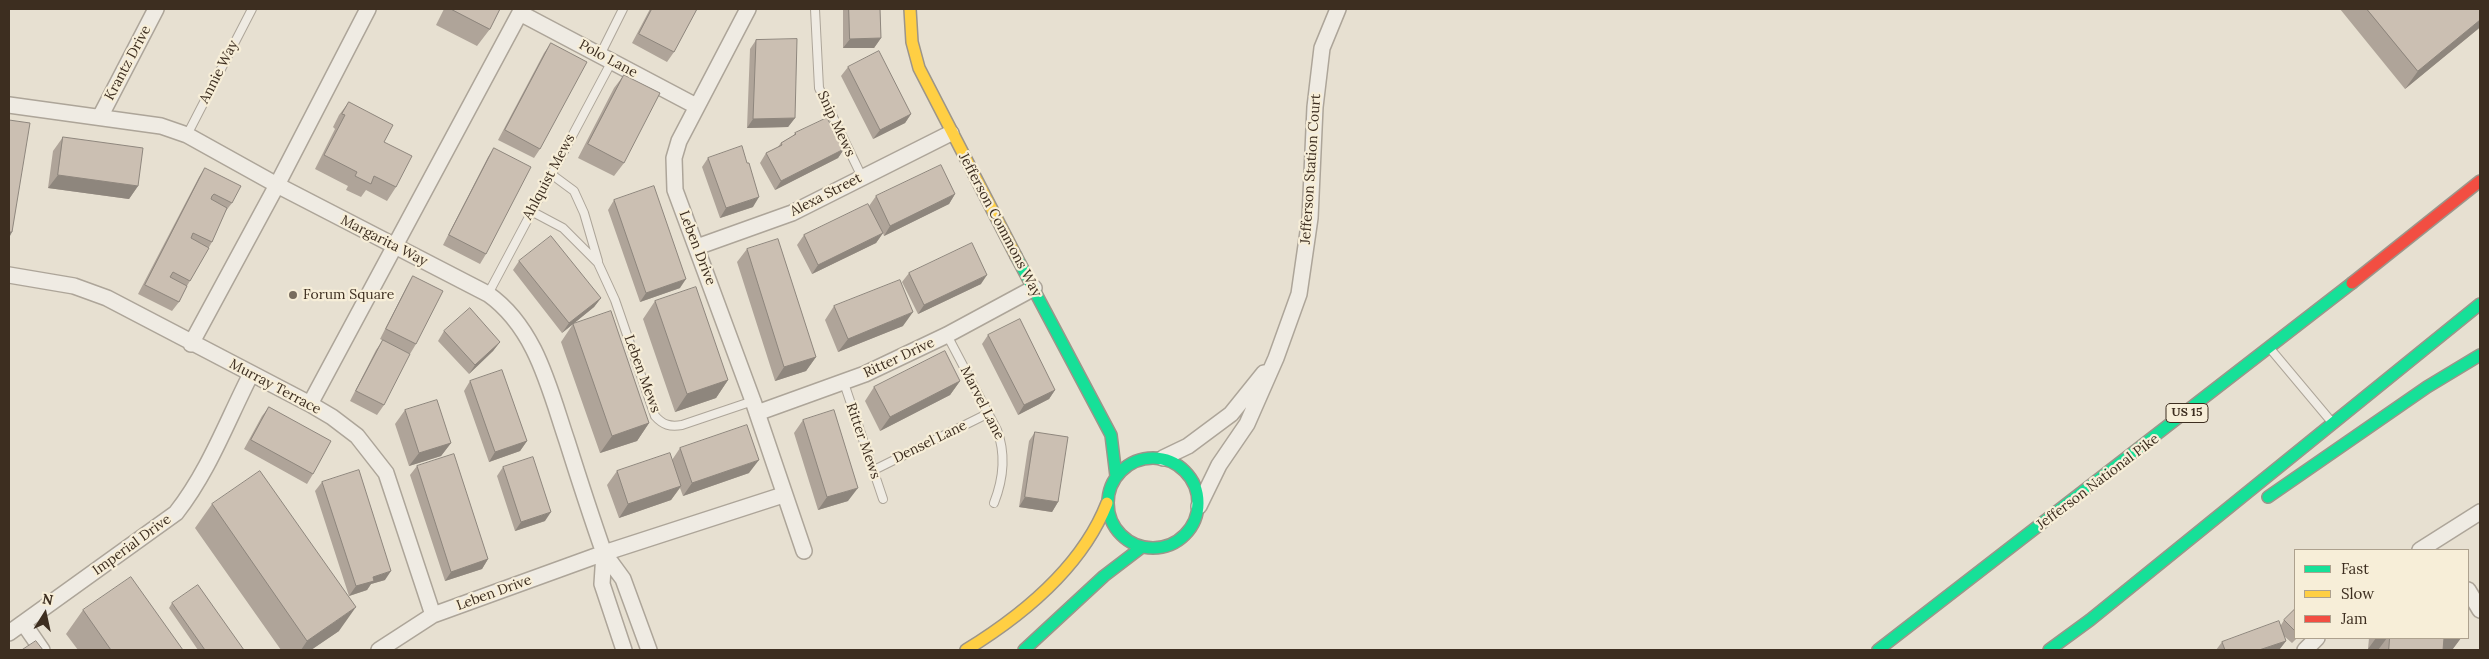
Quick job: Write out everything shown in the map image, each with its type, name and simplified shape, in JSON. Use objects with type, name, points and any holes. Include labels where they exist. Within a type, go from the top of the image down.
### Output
[{"type":"main road","name":"Jefferson Commons Way","points":[[910,9],[912,42],[919,68],[951,133],[1111,435],[1116,476]]},
{"type":"main road","name":"Jefferson National Pike","points":[[1878,650],[2270,349],[2480,181]]},
{"type":"main road","points":[[2090,620],[2480,304]]},
{"type":"main road","points":[[2254,506],[2427,387],[2480,355]]},
{"type":"main road","name":"Jefferson Commons Way","points":[[1111,435],[1143,458]]},
{"type":"main road","points":[[966,650],[1007,623],[1077,556],[1094,533],[1107,503],[1109,489],[1116,476],[1133,462],[1143,458],[1163,458],[1175,463],[1194,481],[1198,493],[1199,506],[1195,522],[1188,533],[1178,542],[1165,547],[1142,547],[1128,541],[1117,531],[1110,518],[1107,503]]},
{"type":"main road","points":[[2049,650],[2221,529]]},
{"type":"main road","points":[[1024,650],[1104,576],[1142,547]]},
{"type":"street","name":"Krantz Drive","points":[[100,117],[156,9]]},
{"type":"street","points":[[191,344],[277,185],[368,9]]},
{"type":"street","name":"Leben Drive","points":[[748,9],[679,141],[674,158],[675,190],[755,407],[783,495],[804,551]]},
{"type":"street","name":"Jefferson Station Court","points":[[1199,506],[1219,465],[1247,424],[1276,358],[1299,294],[1310,218],[1314,106],[1322,48],[1338,9]]},
{"type":"street","points":[[310,404],[521,11]]},
{"type":"street","name":"Polo Lane","points":[[521,11],[696,106]]},
{"type":"street","name":"Margarita Way","points":[[9,104],[161,126],[186,135],[277,185],[488,294],[505,306],[523,330],[541,362],[604,553],[623,579],[649,650]]},
{"type":"street","name":"Alexa Street","points":[[697,246],[781,218],[951,133]]},
{"type":"street","name":"Murray Terrace","points":[[9,275],[74,286],[106,298],[191,344],[310,404],[332,417],[357,436],[386,473],[433,615]]},
{"type":"street","name":"Ritter Drive","points":[[755,407],[844,383],[947,335],[1034,288]]},
{"type":"street","name":"Jefferson Station Court","points":[[1163,458],[1188,446],[1231,414],[1276,358]]},
{"type":"street","name":"Imperial Drive","points":[[9,633],[176,513],[197,484],[251,374]]},
{"type":"street","name":"Leben Drive","points":[[379,650],[433,615],[604,553],[783,495]]},
{"type":"street","points":[[2424,549],[2439,545],[2480,512]]},
{"type":"street","name":"Margarita Way","points":[[604,553],[602,584],[624,650]]},
{"type":"street","points":[[2469,592],[2480,610]]},
{"type":"street","points":[[24,624],[42,650]]},
{"type":"street","points":[[2305,650],[2315,639]]},
{"type":"lane","name":"Annie Way","points":[[186,135],[252,9]]},
{"type":"lane","name":"Ahlquist Mews","points":[[488,294],[551,174],[606,58],[624,9]]},
{"type":"lane","name":"Snip Mews","points":[[815,9],[818,88],[862,177]]},
{"type":"lane","name":"Leben Mews","points":[[551,174],[574,191],[584,213],[598,262],[615,300],[655,416],[662,423],[672,426],[755,407]]},
{"type":"lane","name":"Leben Mews","points":[[531,211],[563,228],[598,262]]},
{"type":"lane","name":"Marvel Lane","points":[[947,335],[987,414],[998,430],[1003,445],[999,491],[994,503]]},
{"type":"lane","points":[[2270,349],[2333,423]]},
{"type":"lane","name":"Ritter Mews","points":[[844,383],[882,499]]},
{"type":"lane","name":"Densel Lane","points":[[874,470],[987,414]]},
{"type":"building","points":[[451,9],[500,9],[490,29]]},
{"type":"building","points":[[652,9],[697,9],[674,52],[639,34]]},
{"type":"building","points":[[849,9],[880,9],[881,38],[850,39]]},
{"type":"building","points":[[2367,9],[2480,9],[2480,20],[2418,71]]},
{"type":"building","points":[[797,39],[795,118],[753,119],[756,40]]},
{"type":"building","points":[[551,43],[587,62],[540,149],[505,130]]},
{"type":"building","points":[[879,51],[911,114],[880,130],[848,67]]},
{"type":"building","points":[[624,75],[660,93],[624,163],[588,144]]},
{"type":"building","points":[[349,102],[393,125],[384,142],[412,156],[396,187],[374,176],[371,184],[355,176],[357,172],[324,155],[345,115],[342,114]]},
{"type":"building","points":[[827,118],[844,149],[781,181],[766,153],[782,145],[781,143],[795,133]]},
{"type":"building","points":[[9,120],[30,123],[12,232],[9,232]]},
{"type":"building","points":[[63,137],[143,148],[138,186],[58,175]]},
{"type":"building","points":[[742,146],[759,197],[726,208],[708,158]]},
{"type":"building","points":[[494,148],[531,167],[486,254],[449,235]]},
{"type":"building","points":[[941,165],[955,194],[890,226],[876,196]]},
{"type":"building","points":[[205,168],[241,186],[232,203],[214,194],[212,196],[211,199],[227,208],[212,242],[193,233],[191,238],[209,248],[190,281],[173,272],[170,277],[187,286],[179,302],[145,285]]},
{"type":"building","points":[[654,186],[686,279],[646,293],[614,200]]},
{"type":"building","points":[[868,204],[883,233],[818,265],[804,235]]},
{"type":"building","points":[[551,236],[601,298],[569,323],[519,261]]},
{"type":"building","points":[[778,239],[816,357],[784,367],[747,249]]},
{"type":"building","points":[[972,243],[987,275],[924,305],[909,273]]},
{"type":"building","points":[[413,276],[443,291],[416,344],[386,329]]},
{"type":"building","points":[[900,280],[913,312],[848,339],[834,306]]},
{"type":"building","points":[[696,287],[728,380],[687,394],[655,301]]},
{"type":"building","points":[[470,308],[500,342],[475,365],[444,331]]},
{"type":"building","points":[[611,311],[649,423],[612,436],[573,324]]},
{"type":"building","points":[[1020,319],[1055,390],[1024,405],[988,335]]},
{"type":"building","points":[[383,340],[410,354],[384,405],[356,391]]},
{"type":"building","points":[[945,351],[960,381],[890,417],[874,387]]},
{"type":"building","points":[[502,370],[527,441],[495,452],[470,381]]},
{"type":"building","points":[[437,400],[451,443],[419,453],[405,410]]},
{"type":"building","points":[[269,407],[331,441],[313,474],[251,440]]},
{"type":"building","points":[[834,410],[858,488],[827,497],[803,420]]},
{"type":"building","points":[[747,425],[759,460],[692,483],[680,448]]},
{"type":"building","points":[[1035,432],[1068,437],[1058,502],[1025,497]]},
{"type":"building","points":[[670,453],[681,486],[628,504],[617,471]]},
{"type":"building","points":[[454,454],[488,559],[451,572],[417,466]]},
{"type":"building","points":[[533,457],[551,512],[521,522],[503,467]]},
{"type":"building","points":[[359,470],[391,571],[373,577],[374,581],[356,586],[322,482]]},
{"type":"building","points":[[260,471],[356,607],[307,641],[212,504]]},
{"type":"building","points":[[131,577],[183,650],[111,650],[83,610]]},
{"type":"building","points":[[198,585],[244,650],[205,650],[172,603]]},
{"type":"building","points":[[2294,610],[2294,630],[2284,620]]},
{"type":"building","points":[[2279,621],[2286,641],[2259,650],[2225,650],[2222,642]]},
{"type":"building","points":[[2390,639],[2444,639],[2443,650],[2389,650]]},
{"type":"building","points":[[36,641],[43,650],[22,650]]},
{"type":"traffic: fast","points":[[1016,256],[1111,435],[1116,476]]},
{"type":"traffic: fast","points":[[1878,650],[2352,283]]},
{"type":"traffic: fast","points":[[2049,650],[2090,620],[2480,304]]},
{"type":"traffic: fast","points":[[2268,497],[2427,387],[2480,355]]},
{"type":"traffic: fast","points":[[1144,458],[1162,458],[1178,465],[1191,478],[1198,494],[1198,503],[1198,512],[1191,528],[1178,541],[1162,548],[1144,548],[1128,541],[1115,528],[1108,512],[1108,494],[1115,478],[1128,465],[1144,458]]},
{"type":"traffic: fast","points":[[1024,650],[1104,576],[1142,547]]},
{"type":"traffic: slow","points":[[910,9],[912,42],[919,68],[1016,256]]},
{"type":"traffic: slow","points":[[966,650],[1009,621],[1048,587],[1082,548],[1096,526],[1107,503]]},
{"type":"traffic: jam","points":[[2352,283],[2480,181]]},
{"type":"place","name":"Forum Square","points":[[293,295]]}]
